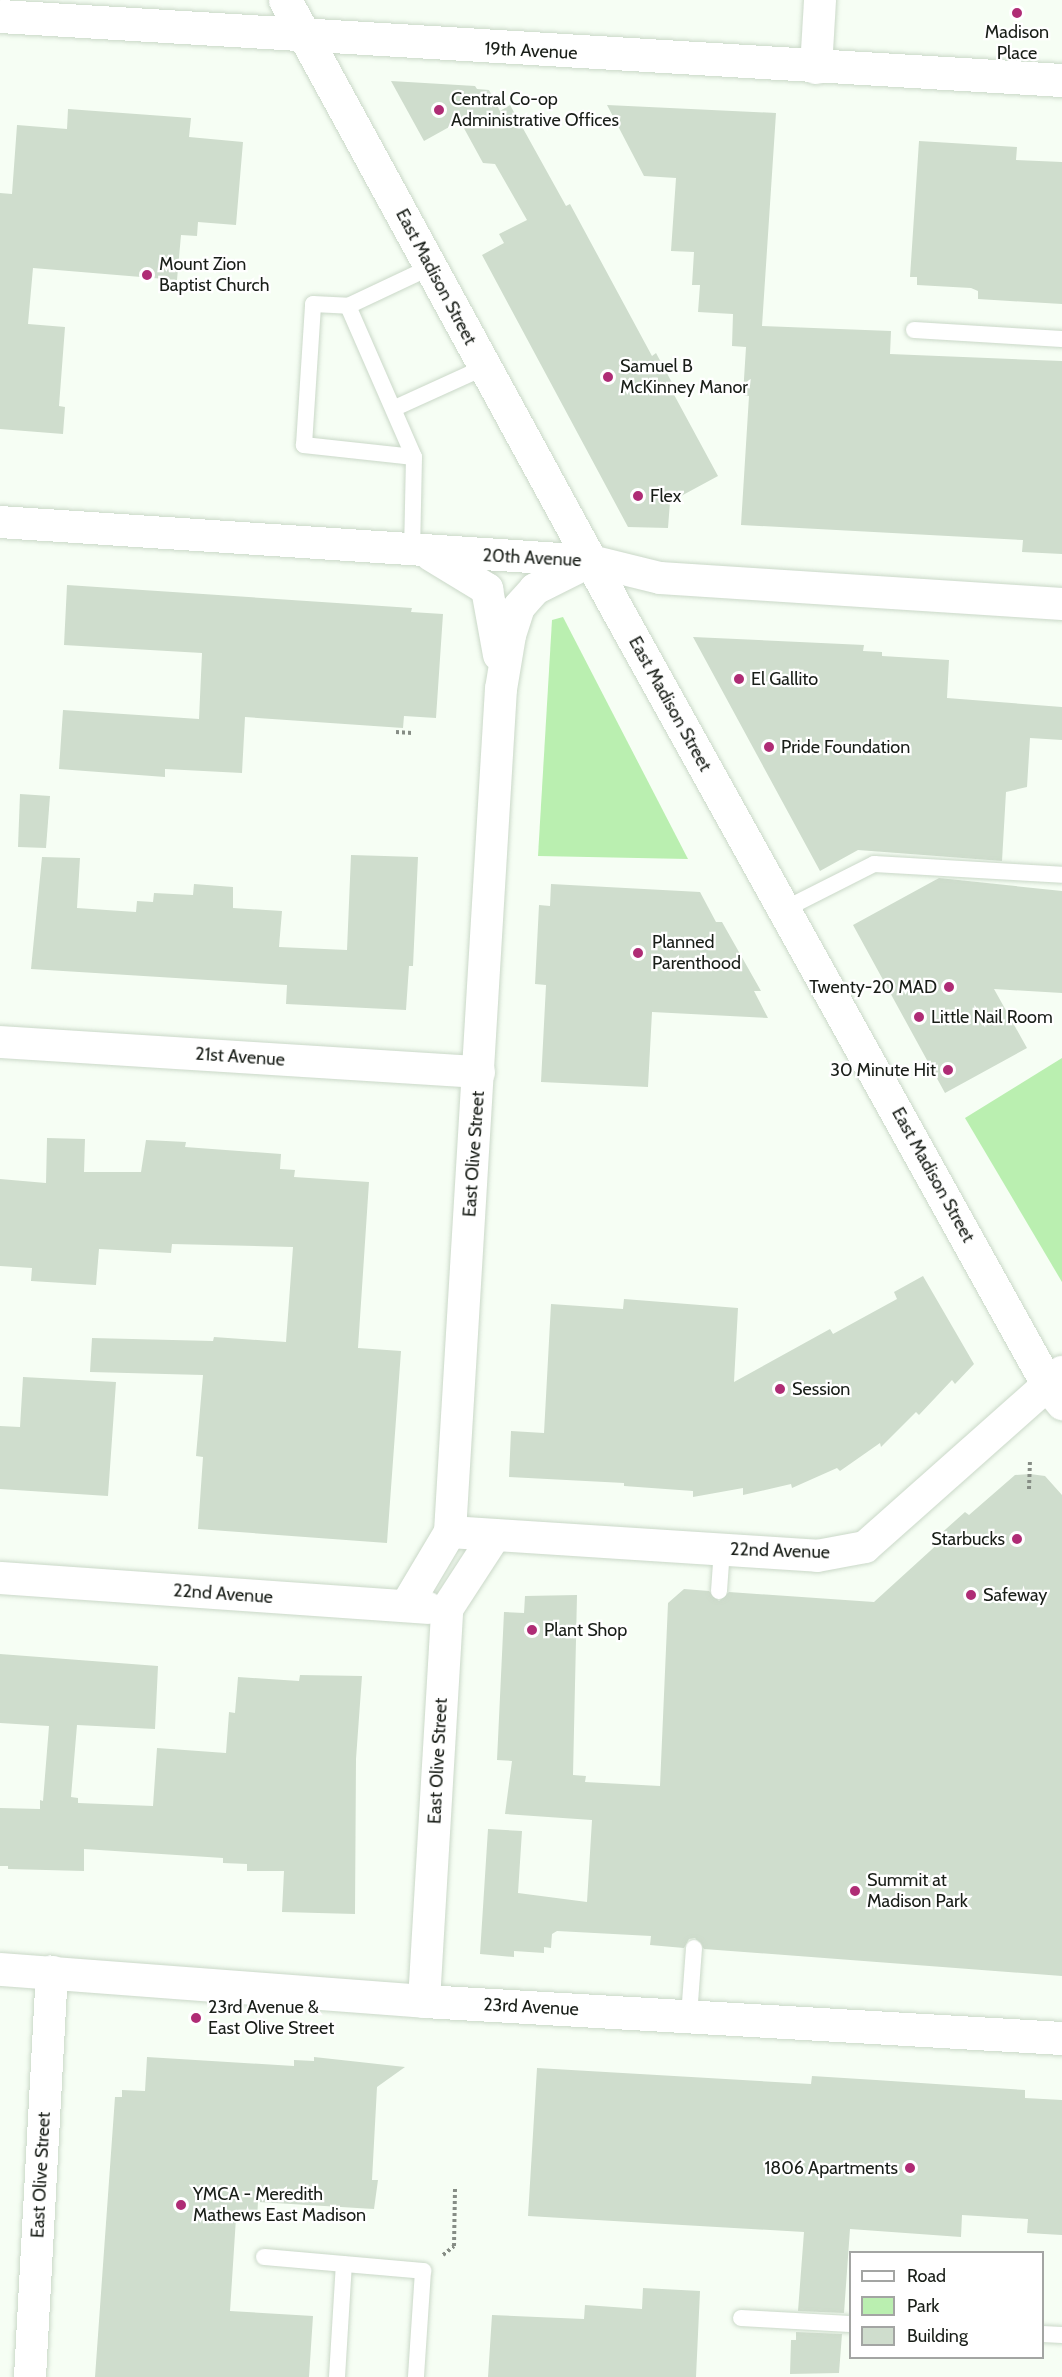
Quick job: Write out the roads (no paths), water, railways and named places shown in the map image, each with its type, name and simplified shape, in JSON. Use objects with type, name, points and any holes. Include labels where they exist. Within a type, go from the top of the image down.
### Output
[{"type":"main road","name":"East Madison Street","points":[[285,0],[591,561],[785,909],[1058,1387]]},
{"type":"main road","name":"19th Avenue","points":[[0,16],[816,68],[1062,80]]},
{"type":"main road","name":"23rd Avenue","points":[[0,1969],[424,2001],[1062,2038]]},
{"type":"street","points":[[816,68],[820,0]]},
{"type":"street","name":"20th Avenue","points":[[0,522],[591,561],[660,578],[1062,604]]},
{"type":"street","points":[[418,551],[488,589],[493,603]]},
{"type":"street","name":"East Olive Street","points":[[501,689],[493,603],[506,568],[524,557]]},
{"type":"street","name":"East Olive Street","points":[[406,1606],[450,1532],[480,1072],[501,689],[510,634],[519,607],[535,589],[591,561]]},
{"type":"street","name":"21st Avenue","points":[[0,1042],[480,1072]]},
{"type":"street","name":"22nd Avenue","points":[[450,1532],[817,1556],[865,1547],[1058,1387]]},
{"type":"street","name":"East Olive Street","points":[[424,2001],[447,1609],[495,1535]]},
{"type":"street","name":"22nd Avenue","points":[[0,1578],[447,1609]]},
{"type":"street","name":"East Olive Street","points":[[30,2377],[52,1972]]},
{"type":"lane","points":[[414,457],[304,445],[313,304],[348,306],[431,267]]},
{"type":"lane","points":[[348,306],[395,408],[414,457],[418,551]]},
{"type":"lane","points":[[914,330],[1062,339]]},
{"type":"lane","points":[[395,408],[485,367]]},
{"type":"lane","points":[[785,909],[874,864],[1062,874]]},
{"type":"lane","points":[[719,1591],[722,1549]]},
{"type":"lane","points":[[689,2016],[694,1948]]},
{"type":"lane","points":[[264,2257],[423,2271],[416,2377]]},
{"type":"lane","points":[[337,2377],[344,2264]]},
{"type":"lane","points":[[741,2318],[849,2324]]},
{"type":"lane","points":[[1044,2334],[1062,2335]]},
{"type":"place","name":"Madison Place","points":[[1017,13]]},
{"type":"place","name":"Central Co-op Administrative Offices","points":[[439,110]]},
{"type":"place","name":"Mount Zion Baptist Church","points":[[147,275]]},
{"type":"place","name":"Samuel B McKinney Manor","points":[[608,377]]},
{"type":"place","name":"Flex","points":[[638,496]]},
{"type":"place","name":"El Gallito","points":[[739,679]]},
{"type":"place","name":"Pride Foundation","points":[[769,747]]},
{"type":"place","name":"Planned Parenthood","points":[[638,953]]},
{"type":"place","name":"Twenty-20 MAD","points":[[949,987]]},
{"type":"place","name":"Little Nail Room","points":[[919,1017]]},
{"type":"place","name":"30 Minute Hit","points":[[948,1070]]},
{"type":"place","name":"Session","points":[[780,1389]]},
{"type":"place","name":"Starbucks","points":[[1017,1539]]},
{"type":"place","name":"Safeway","points":[[971,1595]]},
{"type":"place","name":"Plant Shop","points":[[532,1630]]},
{"type":"place","name":"Summit at Madison Park","points":[[855,1891]]},
{"type":"place","name":"23rd Avenue & East Olive Street","points":[[196,2018]]},
{"type":"place","name":"1806 Apartments","points":[[910,2168]]},
{"type":"place","name":"YMCA - Meredith Mathews East Madison","points":[[181,2205]]}]
